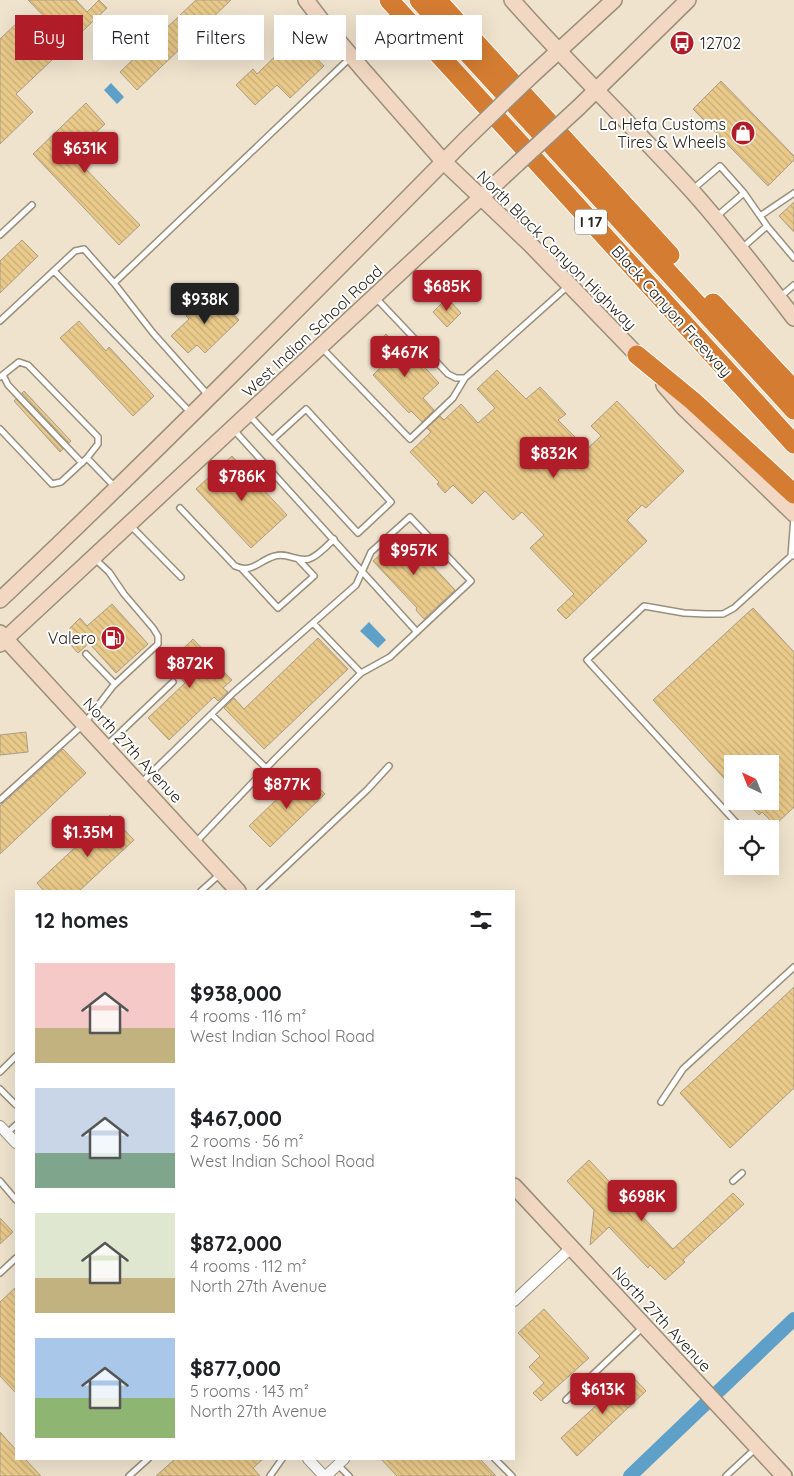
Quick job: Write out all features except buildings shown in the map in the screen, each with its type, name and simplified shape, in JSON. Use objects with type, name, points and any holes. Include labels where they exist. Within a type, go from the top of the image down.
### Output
[{"type":"highway","name":"Black Canyon Freeway","points":[[389,0],[794,444]]},
{"type":"highway","points":[[419,0],[794,410]]},
{"type":"highway","name":"I 17","points":[[437,0],[794,390]]},
{"type":"highway","points":[[637,355],[692,401],[794,494]]},
{"type":"main road","name":"North Black Canyon Highway","points":[[306,0],[351,57],[443,161],[570,285],[637,355],[684,408],[794,515]]},
{"type":"main road","points":[[512,0],[692,191],[794,318]]},
{"type":"main road","name":"West Indian School Road","points":[[0,600],[117,489],[210,397],[443,161],[614,0]]},
{"type":"main road","name":"West Indian School Road","points":[[2,639],[94,557],[579,107],[688,0]]},
{"type":"main road","name":"North 27th Avenue","points":[[2,639],[106,746],[237,890]]},
{"type":"main road","name":"North 27th Avenue","points":[[515,1187],[784,1476]]},
{"type":"street","points":[[4,1130],[15,1142]]},
{"type":"street","points":[[515,1300],[572,1247]]},
{"type":"street","points":[[309,1460],[325,1476],[341,1462]]},
{"type":"lane","points":[[114,283],[351,57]]},
{"type":"lane","points":[[692,191],[720,166],[744,193],[767,226],[794,258]]},
{"type":"lane","points":[[715,218],[744,193]]},
{"type":"lane","points":[[760,216],[794,193]]},
{"type":"lane","points":[[0,235],[32,205]]},
{"type":"lane","points":[[740,249],[767,226]]},
{"type":"lane","points":[[0,321],[75,251],[84,248],[153,333],[210,397]]},
{"type":"lane","points":[[54,271],[192,414]]},
{"type":"lane","points":[[321,347],[410,439],[453,398],[465,378],[570,285]]},
{"type":"lane","points":[[778,298],[794,285]]},
{"type":"lane","points":[[375,297],[448,374],[456,378],[465,378]]},
{"type":"lane","points":[[0,429],[52,484],[61,482],[82,463],[97,448],[98,437],[28,365],[18,362],[1,376],[82,463]]},
{"type":"lane","points":[[248,414],[272,440],[358,533],[391,502],[306,409],[272,440]]},
{"type":"lane","points":[[232,429],[417,632]]},
{"type":"lane","points":[[87,458],[117,489]]},
{"type":"lane","points":[[180,508],[235,566],[242,569],[278,608],[314,576],[299,560],[286,555],[275,556],[252,568],[242,569]]},
{"type":"lane","points":[[734,820],[587,660],[644,606],[684,613],[723,614],[734,608],[792,556],[794,515]]},
{"type":"lane","points":[[140,784],[233,693],[356,585],[371,552],[410,517],[472,581],[390,657],[361,673],[266,768],[195,844]]},
{"type":"lane","points":[[129,524],[181,577]]},
{"type":"lane","points":[[299,560],[310,558],[334,539]]},
{"type":"lane","points":[[0,800],[84,724],[115,684],[158,644],[158,636],[109,572],[94,557]]},
{"type":"lane","points":[[313,623],[361,673]]},
{"type":"lane","points":[[86,654],[115,684]]},
{"type":"lane","points":[[106,746],[173,682]]},
{"type":"lane","points":[[212,715],[266,768]]},
{"type":"lane","points":[[261,890],[351,806],[389,766]]},
{"type":"lane","points":[[202,890],[222,873]]},
{"type":"lane","points":[[661,1102],[683,1069],[794,967]]},
{"type":"lane","points":[[0,1072],[15,1057]]},
{"type":"lane","points":[[0,1089],[15,1104]]},
{"type":"lane","points":[[733,1181],[742,1172]]},
{"type":"lane","points":[[0,1181],[15,1199]]},
{"type":"lane","points":[[0,1273],[15,1259]]},
{"type":"lane","points":[[566,1400],[644,1326]]},
{"type":"lane","points":[[726,1476],[758,1447]]},
{"type":"lane","points":[[129,1476],[147,1460]]},
{"type":"lane","points":[[270,1476],[281,1460]]},
{"type":"lane","points":[[496,1460],[512,1476]]},
{"type":"lane","points":[[341,1462],[349,1476]]},
{"type":"water","points":[[111,83],[124,97],[117,104],[104,90]]},
{"type":"water","points":[[369,622],[386,640],[378,648],[360,631]]},
{"type":"waterway","points":[[630,1476],[794,1319]]},
{"type":"place","name":"12702","points":[[682,43]]},
{"type":"place","name":"La Hefa Customs Tires & Wheels","points":[[743,133]]},
{"type":"place","name":"Valero","points":[[113,638]]}]
